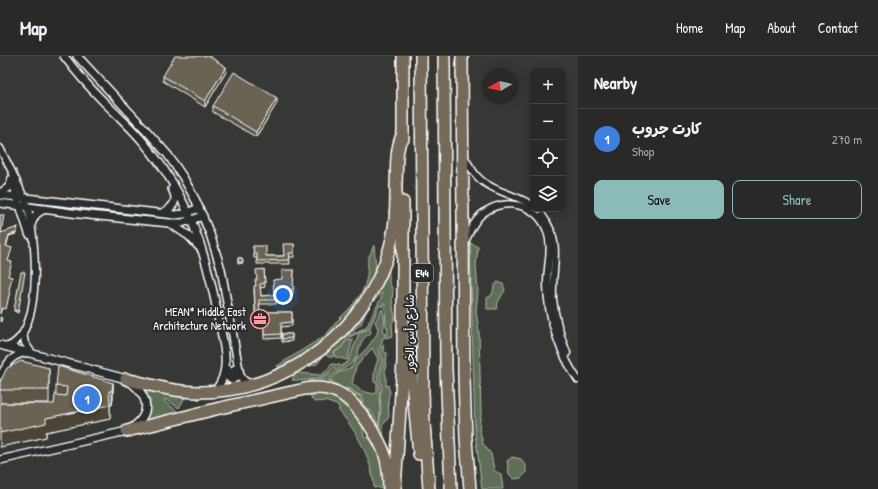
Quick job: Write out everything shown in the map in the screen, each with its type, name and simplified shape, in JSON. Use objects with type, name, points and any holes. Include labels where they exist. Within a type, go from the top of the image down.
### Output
[{"type":"highway","points":[[395,489],[402,369],[403,56]]},
{"type":"highway","name":"شارع رأس الخور","points":[[421,56],[423,401],[429,489]]},
{"type":"highway","name":"E44","points":[[444,56],[446,375],[451,489]]},
{"type":"highway","points":[[462,56],[464,385],[470,489]]},
{"type":"highway","points":[[126,379],[174,390],[201,392],[226,390],[252,385],[275,377],[318,352],[348,324],[369,296],[384,266],[393,234],[396,213],[397,149],[403,133]]},
{"type":"highway","points":[[403,288],[408,304],[410,360],[423,489]]},
{"type":"highway","points":[[127,432],[220,408],[305,389],[328,389],[338,392],[353,402],[378,438],[386,457],[389,489]]},
{"type":"street","points":[[64,56],[84,82],[143,142],[160,162],[170,177],[188,212],[194,214],[223,280],[235,352],[241,377],[252,385]]},
{"type":"street","points":[[77,56],[168,155],[183,178],[199,208],[197,220],[203,254],[217,308],[224,351],[225,373],[222,382],[215,391]]},
{"type":"street","points":[[143,142],[151,147],[165,163],[190,205],[194,204],[196,201]]},
{"type":"street","points":[[0,148],[9,166],[20,197],[33,243]]},
{"type":"street","points":[[462,152],[474,173],[482,181],[530,204]]},
{"type":"street","points":[[160,162],[162,171],[174,192],[176,199],[171,208],[161,214]]},
{"type":"street","points":[[9,166],[12,181],[20,197]]},
{"type":"street","points":[[0,194],[8,188],[12,181]]},
{"type":"street","points":[[0,194],[175,215],[199,208]]},
{"type":"street","points":[[0,203],[79,214],[169,223],[182,223],[197,220]]},
{"type":"street","points":[[463,246],[476,221],[494,207],[510,205],[521,206],[530,209],[539,217],[547,232],[550,244],[547,284],[551,318],[560,346],[570,368],[578,380]]},
{"type":"street","points":[[3,346],[16,342],[23,334],[30,314],[35,284],[36,266],[31,225],[23,206]]},
{"type":"street","points":[[31,225],[36,213],[40,210],[47,209]]},
{"type":"street","points":[[540,212],[547,221],[554,238],[556,249],[553,281],[554,308],[558,326],[564,344],[578,374]]},
{"type":"street","points":[[169,223],[189,236],[203,254]]},
{"type":"street","points":[[23,334],[25,343],[32,353]]},
{"type":"street","points":[[0,460],[127,432],[141,419],[146,408],[146,402],[141,391],[126,379],[3,346]]},
{"type":"street","points":[[224,351],[227,356],[228,376],[231,380],[236,377],[233,358],[235,352]]},
{"type":"street","points":[[0,376],[7,363],[12,358],[20,354],[32,353]]},
{"type":"green space","points":[[470,243],[478,247],[476,266],[478,291],[476,311],[479,331],[481,414],[479,427],[483,444],[491,454],[494,470],[501,475],[503,489],[482,489],[475,432]]},
{"type":"green space","points":[[374,245],[376,269],[371,281],[373,283],[336,333],[284,369],[277,366],[326,335],[350,308],[361,294],[365,285],[368,259]]},
{"type":"green space","points":[[389,262],[389,282],[393,290],[392,300],[395,318],[392,324],[393,336],[387,338],[388,329],[386,326],[385,304],[382,304],[383,307],[380,305],[370,327],[348,338],[341,348],[334,352],[333,357],[324,355],[317,364],[295,371],[331,346]],"holes":[[[382,293],[382,296],[367,326],[349,336],[351,332],[361,324],[368,307]]]},
{"type":"green space","points":[[498,282],[503,284],[505,290],[498,302],[497,309],[487,309],[487,298],[492,295],[494,286]]},
{"type":"green space","points":[[382,309],[384,314],[383,330],[386,337],[382,339],[382,343],[378,350],[382,360],[378,376],[380,390],[379,426],[371,410],[363,405],[362,396],[355,393],[350,388],[344,389],[330,380],[338,373],[352,367],[356,359],[367,348],[377,334],[378,328],[375,322]],"holes":[[[372,348],[378,359],[374,372],[374,382],[377,383],[377,392],[374,394],[361,391],[352,383],[356,367]]]},
{"type":"green space","points":[[370,328],[371,333],[366,336],[361,343],[358,354],[353,362],[334,374],[328,380],[338,386],[324,382],[309,384],[309,381],[319,379],[323,380],[326,376],[348,362],[359,333]]},
{"type":"green space","points":[[353,339],[347,360],[335,357],[335,352],[341,348],[347,340]]},
{"type":"green space","points":[[383,345],[384,352],[387,353],[385,373],[386,386],[388,385],[390,392],[388,399],[389,417],[382,426],[384,435],[382,438],[360,403],[345,390],[350,389],[354,394],[360,396],[362,405],[369,411],[379,428],[381,409],[380,395],[382,389],[380,376],[384,360],[380,350]]},
{"type":"green space","points":[[332,364],[340,365],[321,377],[295,381],[292,380],[295,374],[298,373],[322,375]]},
{"type":"green space","points":[[140,387],[209,393],[200,400],[186,395],[179,408],[165,399],[164,401],[177,411],[175,416],[139,426],[145,416]]},
{"type":"green space","points":[[320,392],[337,397],[338,401],[355,413],[362,426],[364,437],[374,440],[382,459],[384,489],[378,487],[374,488],[373,477],[363,447],[346,419],[339,411],[339,406],[325,401],[314,402],[310,396],[315,396]]},
{"type":"green space","points":[[512,457],[521,459],[526,466],[526,473],[521,478],[514,479],[509,474],[507,461]]},
{"type":"building","points":[[175,56],[209,56],[226,67],[205,101],[163,76]]},
{"type":"building","points":[[234,72],[277,98],[256,132],[213,106]]},
{"type":"building","points":[[0,215],[4,215],[1,233],[18,227],[16,233],[9,235],[6,246],[12,248],[8,261],[12,262],[8,276],[12,277],[6,309],[2,308],[0,314]]},
{"type":"building","points":[[283,244],[294,244],[294,253],[289,253],[290,260],[257,261],[257,254],[254,254],[253,246],[266,246],[266,256],[284,256]]},
{"type":"building","points":[[238,258],[242,258],[243,262],[238,262]]},
{"type":"building","points":[[264,269],[265,283],[260,284],[261,296],[274,295],[273,280],[282,279],[282,270],[294,270],[293,290],[280,290],[281,297],[276,298],[276,300],[259,300],[260,312],[292,312],[292,322],[281,323],[281,334],[264,335],[264,322],[256,323],[254,286],[256,286],[255,280],[257,280],[256,270]]},
{"type":"building","points":[[21,272],[25,272],[18,311],[14,310]]},
{"type":"building","points":[[282,334],[292,334],[292,338],[282,339]]},
{"type":"building","points":[[21,361],[49,368],[49,390],[0,390],[0,382],[7,368]]},
{"type":"building","points":[[58,366],[113,383],[112,391],[109,391],[110,405],[46,418],[46,423],[0,433],[0,403],[54,404],[55,395],[66,396],[67,387],[56,386]]},
{"type":"place","name":"MEAN* Middle East Architecture Network","points":[[260,319]]},
{"type":"place","name":"كارت جروب","points":[[87,399]]}]
